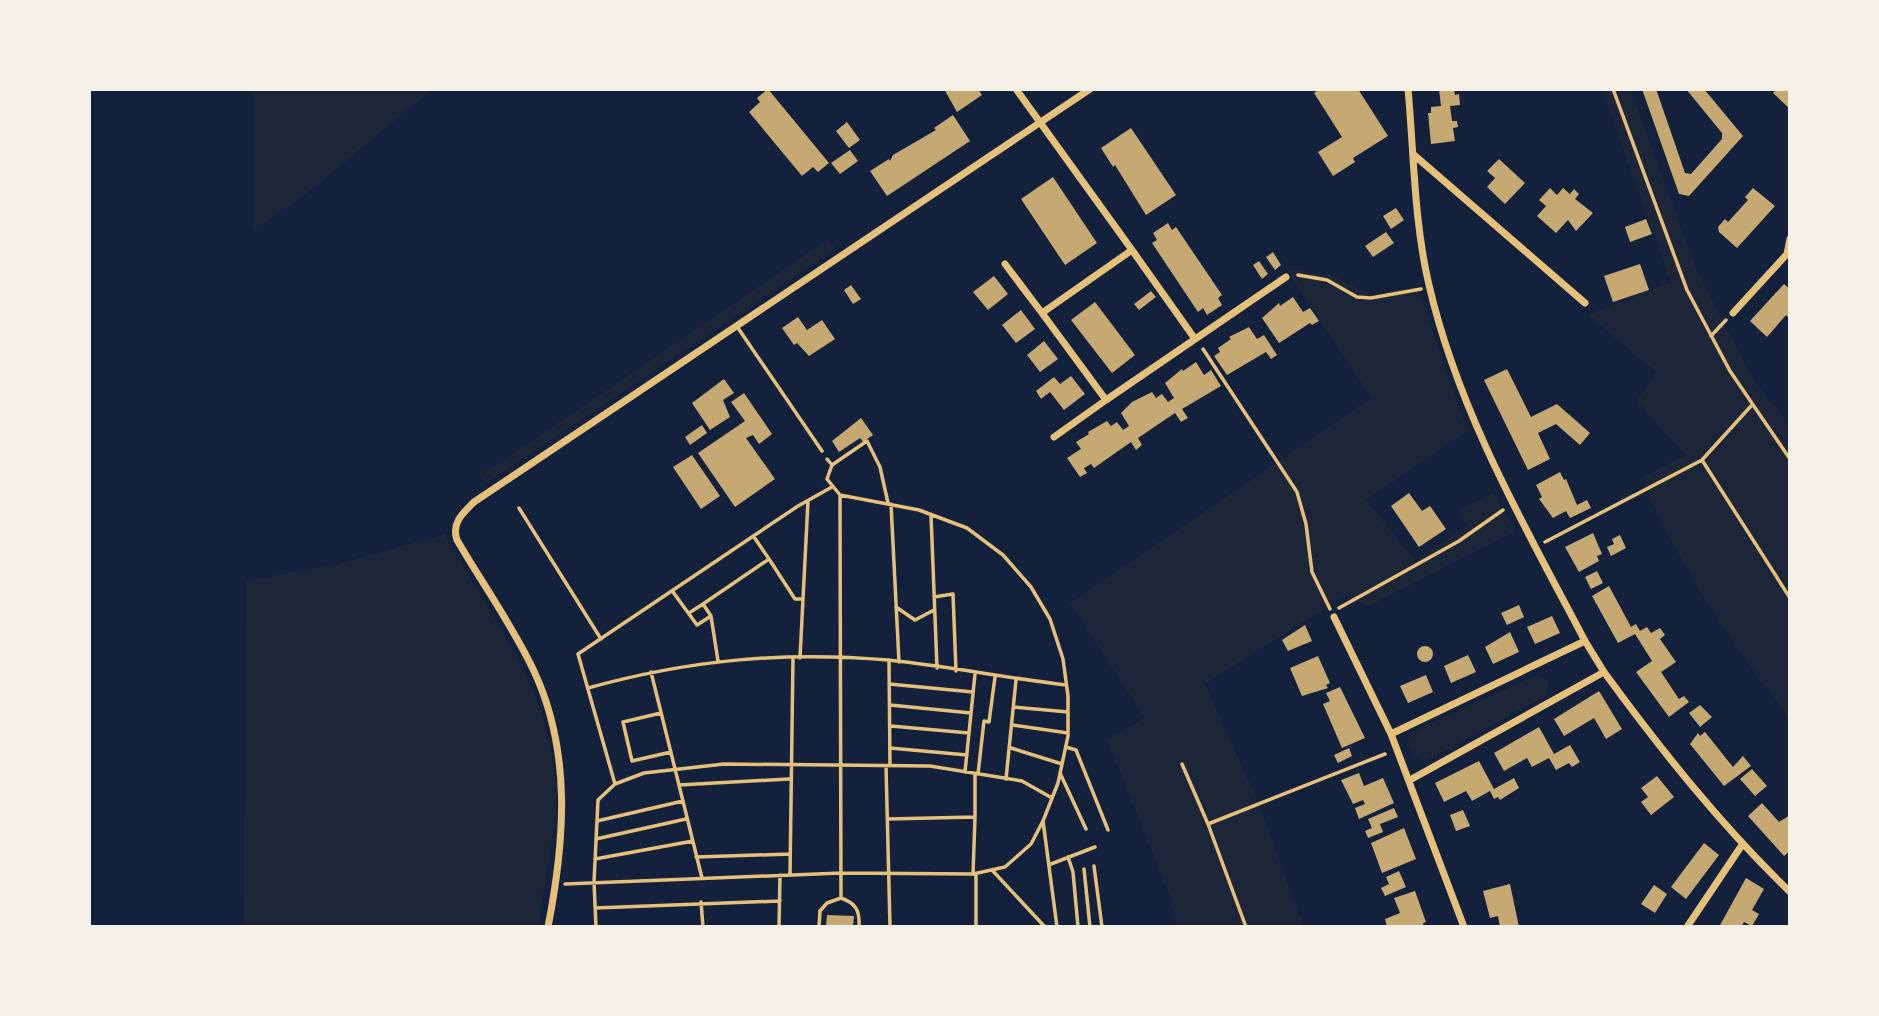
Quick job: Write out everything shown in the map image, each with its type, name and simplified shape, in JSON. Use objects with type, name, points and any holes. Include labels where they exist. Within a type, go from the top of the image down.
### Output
[{"type":"street","points":[[1016,89],[1195,339]]},
{"type":"street","points":[[548,927],[562,821],[562,778],[548,707],[532,667],[457,540],[455,527],[462,514],[474,502],[738,328],[1090,89]]},
{"type":"street","points":[[1408,89],[1429,286],[1453,367],[1514,502],[1585,641],[1604,672],[1666,757],[1742,845],[1790,892]]},
{"type":"street","points":[[1414,155],[1585,303]]},
{"type":"street","points":[[1732,313],[1788,255],[1790,239]]},
{"type":"street","points":[[1042,313],[1132,250]]},
{"type":"street","points":[[1005,264],[1106,400]]},
{"type":"street","points":[[1054,437],[1286,277]]},
{"type":"street","points":[[1332,614],[1391,734],[1464,927]]},
{"type":"street","points":[[1391,734],[1585,641]]},
{"type":"street","points":[[1410,780],[1604,672]]},
{"type":"street","points":[[1687,927],[1742,845]]},
{"type":"lane","points":[[738,328],[822,451]]},
{"type":"path","points":[[1613,89],[1687,290],[1751,406],[1790,459]]},
{"type":"path","points":[[1286,277],[1295,275],[1327,280],[1357,297],[1364,298],[1429,286]]},
{"type":"path","points":[[1711,336],[1732,313]]},
{"type":"path","points":[[1195,339],[1297,492],[1307,524],[1312,572],[1332,614],[1459,541],[1514,502]]},
{"type":"path","points":[[1537,547],[1702,460],[1751,406]]},
{"type":"path","points":[[555,885],[841,873],[975,874],[1005,867],[1031,844],[1043,821],[1060,773],[1068,733],[1063,659],[1050,619],[1031,587],[1003,555],[967,528],[889,504],[840,495],[832,487],[827,479],[832,465],[867,441],[880,467],[889,504],[899,662]]},
{"type":"path","points":[[822,451],[832,465]]},
{"type":"path","points":[[1702,460],[1790,598]]},
{"type":"path","points":[[615,783],[578,654],[832,487]]},
{"type":"path","points":[[840,495],[841,898]]},
{"type":"path","points":[[800,658],[808,501]]},
{"type":"path","points":[[519,508],[601,639]]},
{"type":"path","points":[[931,515],[937,668]]},
{"type":"path","points":[[754,537],[795,599],[803,599]]},
{"type":"path","points":[[689,613],[769,559]]},
{"type":"path","points":[[673,591],[697,625],[710,616]]},
{"type":"path","points":[[934,597],[953,594],[956,671]]},
{"type":"path","points":[[703,604],[710,616],[718,661]]},
{"type":"path","points":[[896,607],[915,620],[934,610]]},
{"type":"path","points":[[588,688],[651,672],[718,661],[793,658],[889,660],[1066,685]]},
{"type":"path","points":[[790,875],[793,658]]},
{"type":"path","points":[[889,660],[890,748],[887,819],[890,927]]},
{"type":"path","points":[[651,672],[702,878]]},
{"type":"path","points":[[965,772],[975,674]]},
{"type":"path","points":[[976,927],[977,774],[984,721],[989,722],[995,677]]},
{"type":"path","points":[[1006,779],[1016,680]]},
{"type":"path","points":[[890,684],[973,692]]},
{"type":"path","points":[[890,705],[971,713]]},
{"type":"path","points":[[1014,707],[1068,712]]},
{"type":"path","points":[[661,713],[623,722],[632,761],[671,752]]},
{"type":"path","points":[[1012,725],[1068,733]]},
{"type":"path","points":[[890,726],[969,733]]},
{"type":"path","points":[[1066,747],[1076,750],[1108,830]]},
{"type":"path","points":[[890,748],[967,755]]},
{"type":"path","points":[[1010,748],[1062,764]]},
{"type":"path","points":[[1208,824],[1397,749]]},
{"type":"path","points":[[596,927],[594,883],[598,800],[615,783],[644,773],[724,764],[930,766],[1022,781],[1052,798]]},
{"type":"path","points":[[1182,764],[1208,824],[1246,927]]},
{"type":"path","points":[[1060,773],[1086,829]]},
{"type":"path","points":[[680,785],[790,779]]},
{"type":"path","points":[[597,821],[683,801]]},
{"type":"path","points":[[887,819],[975,817]]},
{"type":"path","points":[[596,839],[687,818]]},
{"type":"path","points":[[1043,821],[1056,927]]},
{"type":"path","points":[[595,859],[693,841]]},
{"type":"path","points":[[1050,864],[1094,847]]},
{"type":"path","points":[[696,857],[790,853]]},
{"type":"path","points":[[1068,857],[1073,872],[1078,927]]},
{"type":"path","points":[[1094,866],[1102,927]]},
{"type":"path","points":[[1084,869],[1090,927]]},
{"type":"path","points":[[992,870],[1045,927]]},
{"type":"path","points":[[779,927],[780,875]]},
{"type":"path","points":[[819,927],[820,911],[827,903],[841,898],[851,902],[860,914],[859,927]]},
{"type":"path","points":[[595,908],[780,901]]},
{"type":"path","points":[[701,902],[703,927]]},
{"type":"shaded area","points":[[253,89],[433,89],[301,198],[253,230]]},
{"type":"shaded area","points":[[1602,89],[1630,89],[1697,271],[1753,379],[1790,426],[1790,719],[1747,662],[1689,573],[1641,478],[1686,455],[1636,401],[1657,373],[1588,315],[1671,282]]},
{"type":"shaded area","points":[[828,239],[836,249],[485,484],[479,473],[501,462]]},
{"type":"shaded area","points":[[1286,269],[1330,275],[1370,295],[1418,287],[1467,431],[1366,500],[1415,561],[1467,526],[1458,510],[1493,493],[1516,531],[1368,606],[1346,595],[1205,684],[1262,811],[1303,927],[1177,927],[1169,894],[1107,739],[1145,718],[1070,603],[1371,398]]},
{"type":"shaded area","points":[[445,534],[528,681],[550,744],[555,779],[555,816],[539,927],[244,927],[246,581],[338,564]]},
{"type":"shaded area","points":[[1537,675],[1549,681],[1547,695],[1432,758],[1424,760],[1414,756],[1408,740],[1411,732]]},
{"type":"building","points":[[768,89],[829,163],[818,172],[813,167],[802,176],[749,112],[760,102],[757,98]]},
{"type":"building","points":[[944,89],[978,89],[982,95],[957,112]]},
{"type":"building","points":[[1320,89],[1358,89],[1388,136],[1353,158],[1355,162],[1333,176],[1318,152],[1342,137],[1314,93]]},
{"type":"building","points":[[1439,89],[1454,89],[1455,95],[1459,94],[1460,105],[1450,106],[1452,121],[1457,121],[1458,127],[1453,128],[1455,141],[1431,144],[1428,113],[1431,113],[1431,107],[1441,106]]},
{"type":"building","points":[[1642,89],[1656,89],[1685,173],[1691,174],[1722,139],[1722,133],[1686,89],[1704,89],[1743,136],[1689,196],[1679,194]]},
{"type":"building","points":[[1777,89],[1790,89],[1790,109],[1773,93]]},
{"type":"building","points":[[953,115],[970,141],[887,196],[870,171],[936,130],[934,128]]},
{"type":"building","points":[[847,122],[860,140],[849,148],[836,131]]},
{"type":"building","points":[[1131,128],[1176,195],[1146,215],[1115,165],[1113,167],[1101,148]]},
{"type":"building","points":[[850,150],[858,161],[840,174],[831,163]]},
{"type":"building","points":[[1499,159],[1525,183],[1505,204],[1487,187],[1495,178],[1487,171]]},
{"type":"building","points":[[1053,177],[1097,243],[1065,265],[1021,199]]},
{"type":"building","points":[[1550,188],[1557,195],[1563,188],[1570,194],[1574,189],[1579,194],[1575,199],[1593,213],[1576,231],[1568,220],[1556,233],[1537,216],[1546,206],[1539,200]]},
{"type":"building","points":[[1753,188],[1775,206],[1737,248],[1719,232],[1718,227],[1725,219],[1728,222],[1748,200],[1745,197]]},
{"type":"building","points":[[1396,208],[1404,220],[1391,229],[1383,216]]},
{"type":"building","points":[[1646,219],[1652,234],[1630,242],[1625,227]]},
{"type":"building","points":[[1168,223],[1172,230],[1176,227],[1222,295],[1218,298],[1222,305],[1207,315],[1203,308],[1198,312],[1152,243],[1157,240],[1153,233]]},
{"type":"building","points":[[1386,232],[1394,243],[1373,257],[1365,246]]},
{"type":"building","points":[[1273,252],[1281,265],[1275,270],[1266,257]]},
{"type":"building","points":[[1259,261],[1268,274],[1262,279],[1253,265]]},
{"type":"building","points":[[1640,264],[1649,290],[1613,302],[1604,276]]},
{"type":"building","points":[[994,276],[1008,294],[988,310],[973,292]]},
{"type":"building","points":[[1784,284],[1790,289],[1790,319],[1786,315],[1767,337],[1750,321]]},
{"type":"building","points":[[851,285],[861,299],[853,304],[844,290]]},
{"type":"building","points":[[1151,291],[1156,297],[1139,310],[1134,304]]},
{"type":"building","points":[[1293,297],[1303,312],[1310,308],[1319,321],[1312,325],[1310,323],[1279,343],[1262,318],[1279,303],[1280,306]]},
{"type":"building","points":[[1095,302],[1135,355],[1112,373],[1071,320]]},
{"type":"building","points":[[1021,310],[1035,329],[1016,343],[1002,325]]},
{"type":"building","points":[[798,317],[807,330],[822,320],[835,339],[809,356],[797,343],[794,345],[782,328]]},
{"type":"building","points":[[1249,327],[1257,339],[1264,335],[1277,355],[1271,359],[1266,352],[1227,375],[1214,356],[1220,352],[1218,348],[1231,339],[1229,337]]},
{"type":"building","points":[[1044,341],[1058,359],[1040,372],[1027,355]]},
{"type":"building","points":[[1196,362],[1204,375],[1211,370],[1221,386],[1182,409],[1188,418],[1181,422],[1175,413],[1138,438],[1142,445],[1136,450],[1131,442],[1094,468],[1091,464],[1084,468],[1087,473],[1080,477],[1067,458],[1081,449],[1076,442],[1107,421],[1111,426],[1117,422],[1123,430],[1129,426],[1121,413],[1132,402],[1152,392],[1156,398],[1162,394],[1168,402],[1174,398],[1165,383]]},
{"type":"building","points":[[1507,369],[1531,417],[1557,404],[1590,433],[1580,445],[1556,424],[1538,433],[1550,459],[1528,470],[1484,380]]},
{"type":"building","points":[[1071,376],[1085,394],[1064,410],[1050,392],[1041,399],[1036,391],[1054,377],[1060,384]]},
{"type":"building","points":[[724,379],[734,393],[723,400],[730,417],[710,430],[692,403]]},
{"type":"building","points":[[744,393],[772,434],[759,444],[753,435],[746,438],[775,479],[735,507],[698,453],[745,421],[731,402]]},
{"type":"building","points":[[861,418],[873,435],[863,442],[860,438],[839,452],[832,441]]},
{"type":"building","points":[[702,425],[707,433],[690,445],[685,437]]},
{"type":"building","points":[[692,455],[720,496],[701,509],[673,467]]},
{"type":"building","points":[[1560,472],[1564,480],[1566,479],[1577,505],[1587,500],[1591,508],[1570,518],[1566,511],[1553,518],[1539,499],[1542,497],[1536,485]]},
{"type":"building","points":[[1409,493],[1422,511],[1430,506],[1446,529],[1419,547],[1391,506]]},
{"type":"building","points":[[1593,533],[1602,554],[1597,556],[1599,561],[1579,572],[1565,547]]},
{"type":"building","points":[[1620,535],[1626,548],[1611,556],[1607,547],[1614,544],[1612,539]]},
{"type":"building","points":[[1597,571],[1603,583],[1591,589],[1585,577]]},
{"type":"building","points":[[1609,586],[1631,627],[1636,624],[1640,631],[1647,627],[1651,633],[1660,628],[1665,635],[1660,639],[1676,662],[1661,672],[1679,699],[1684,696],[1689,702],[1669,717],[1636,672],[1652,661],[1635,634],[1618,643],[1592,596]]},
{"type":"building","points":[[1519,605],[1524,617],[1507,625],[1501,613]]},
{"type":"building","points":[[1552,616],[1560,633],[1535,644],[1527,627]]},
{"type":"building","points":[[1305,625],[1312,641],[1288,651],[1282,640]]},
{"type":"building","points":[[1510,632],[1519,652],[1493,664],[1485,647]]},
{"type":"building","points":[[1422,646],[1428,646],[1433,654],[1431,660],[1422,662],[1417,657],[1417,651]]},
{"type":"building","points":[[1468,655],[1476,672],[1451,683],[1444,666]]},
{"type":"building","points":[[1318,656],[1330,683],[1326,685],[1328,688],[1302,696],[1290,668]]},
{"type":"building","points":[[1426,675],[1433,692],[1408,703],[1400,686]]},
{"type":"building","points":[[1340,687],[1365,738],[1342,748],[1323,704],[1330,701],[1326,693]]},
{"type":"building","points":[[1599,691],[1622,729],[1606,739],[1594,718],[1564,736],[1554,719]]},
{"type":"building","points":[[1700,705],[1712,717],[1700,727],[1689,713]]},
{"type":"building","points":[[1539,727],[1554,754],[1570,745],[1580,762],[1572,767],[1569,763],[1556,770],[1549,758],[1532,767],[1527,758],[1504,771],[1494,753]]},
{"type":"building","points":[[1705,732],[1733,767],[1743,756],[1751,766],[1724,786],[1690,744],[1698,733],[1700,736]]},
{"type":"building","points":[[1349,748],[1352,756],[1338,763],[1334,755]]},
{"type":"building","points":[[1479,761],[1494,789],[1514,778],[1519,788],[1500,800],[1498,797],[1494,799],[1490,791],[1472,801],[1466,791],[1444,802],[1435,783]]},
{"type":"building","points":[[1752,769],[1767,786],[1755,796],[1740,779]]},
{"type":"building","points":[[1359,773],[1364,786],[1383,778],[1394,803],[1359,819],[1355,808],[1365,804],[1363,800],[1353,804],[1341,780]]},
{"type":"building","points":[[1657,776],[1674,797],[1651,815],[1641,802],[1648,797],[1641,788]]},
{"type":"building","points":[[1762,803],[1779,822],[1790,815],[1790,851],[1784,856],[1748,816]]},
{"type":"building","points":[[1394,808],[1398,817],[1380,824],[1383,832],[1368,838],[1365,831],[1372,828],[1368,819]]},
{"type":"building","points":[[1463,810],[1470,826],[1456,831],[1450,815]]},
{"type":"building","points":[[1404,828],[1416,859],[1382,873],[1371,843]]},
{"type":"building","points":[[1704,843],[1719,855],[1686,899],[1671,887]]},
{"type":"building","points":[[1399,871],[1406,887],[1385,896],[1381,888],[1389,884],[1386,877]]},
{"type":"building","points":[[1746,878],[1764,889],[1752,910],[1759,914],[1752,926],[1744,922],[1741,927],[1719,927]]},
{"type":"building","points":[[1510,884],[1519,927],[1500,927],[1498,916],[1490,918],[1483,891]]},
{"type":"building","points":[[1654,885],[1667,894],[1655,913],[1641,904]]},
{"type":"building","points":[[1415,891],[1426,922],[1423,923],[1424,927],[1387,927],[1385,919],[1400,913],[1394,898]]},
{"type":"building","points":[[827,915],[854,916],[853,927],[826,927]]}]
